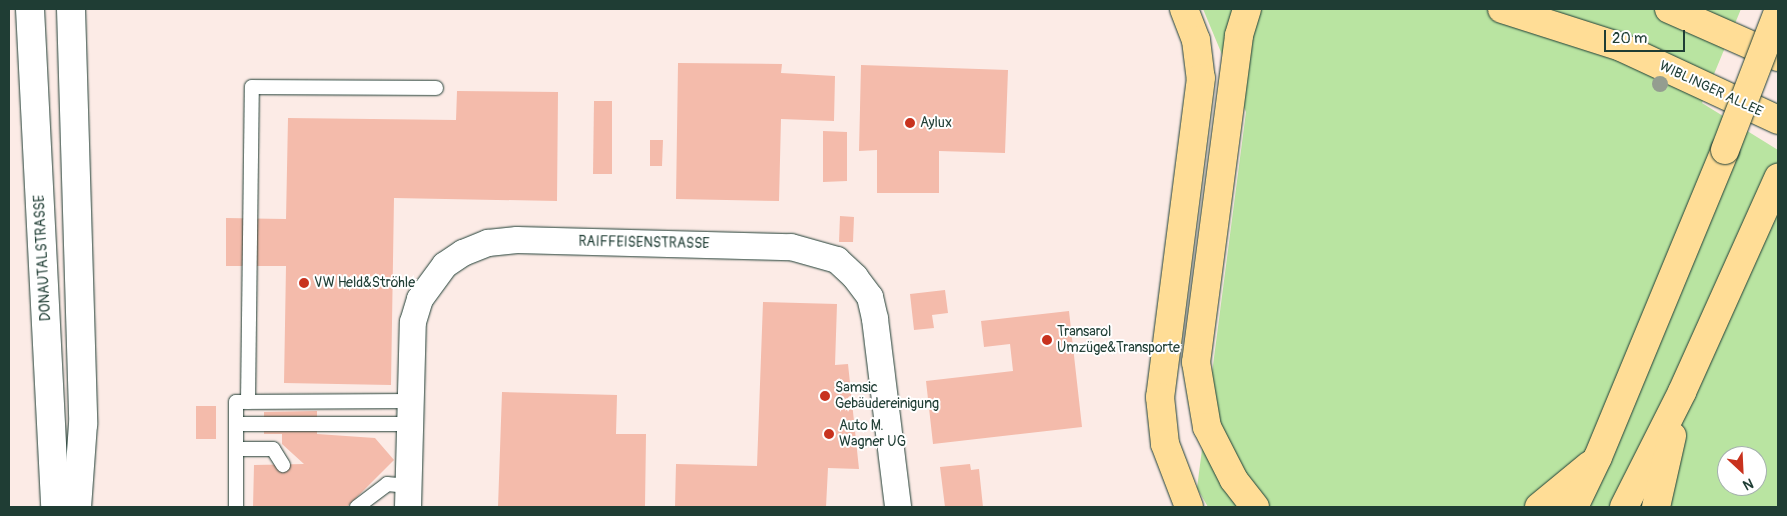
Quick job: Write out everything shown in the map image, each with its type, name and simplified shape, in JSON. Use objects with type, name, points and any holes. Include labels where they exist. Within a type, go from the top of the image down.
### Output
[{"type":"main road","name":"DONAUTALSTRASSE","points":[[30,9],[55,507]]},
{"type":"main road","points":[[71,9],[83,424],[77,507]]},
{"type":"main road","points":[[73,54],[76,32],[86,9]]},
{"type":"main road","points":[[1184,9],[1196,40],[1201,78],[1160,396],[1165,444],[1188,507]]},
{"type":"main road","points":[[1247,9],[1239,36],[1196,362],[1207,427],[1234,480],[1255,507]]},
{"type":"main road","name":"WIBLINGER ALLEE","points":[[1502,9],[1621,47],[1778,120]]},
{"type":"main road","points":[[1669,9],[1778,57]]},
{"type":"main road","points":[[1574,507],[1598,457],[1724,150],[1778,12]]},
{"type":"main road","points":[[1624,507],[1682,392],[1777,180]]},
{"type":"main road","points":[[1656,507],[1682,392]]},
{"type":"main road","points":[[1539,507],[1598,457]]},
{"type":"street","name":"RAIFFEISENSTRASSE","points":[[409,497],[413,322],[420,299],[445,266],[463,253],[488,243],[518,240],[791,246],[837,260],[855,277],[870,297],[880,348],[898,507]]},
{"type":"lane","points":[[248,402],[252,87],[436,88]]},
{"type":"lane","points":[[236,507],[236,402],[410,413]]},
{"type":"lane","points":[[236,424],[410,413]]},
{"type":"lane","points":[[237,449],[273,449],[283,465]]},
{"type":"lane","points":[[357,507],[387,484],[409,497]]},
{"type":"green space","points":[[1203,9],[1741,9],[1702,103],[1778,150],[1778,507],[1208,507],[1197,488],[1246,112]]},
{"type":"building","points":[[678,63],[782,64],[781,73],[835,76],[834,121],[781,119],[779,201],[676,199]]},
{"type":"building","points":[[861,65],[1008,70],[1005,153],[939,151],[939,193],[877,193],[877,150],[859,151]]},
{"type":"building","points":[[457,91],[558,92],[557,201],[394,198],[391,385],[284,383],[286,266],[226,266],[226,218],[286,219],[288,118],[456,120]]},
{"type":"building","points":[[594,101],[612,101],[612,174],[593,174]]},
{"type":"building","points":[[823,131],[847,132],[847,181],[823,182]]},
{"type":"building","points":[[650,140],[663,140],[662,166],[650,166]]},
{"type":"building","points":[[840,216],[854,217],[853,242],[839,242]]},
{"type":"building","points":[[945,290],[948,313],[932,315],[934,328],[914,330],[910,294]]},
{"type":"building","points":[[763,302],[837,304],[835,365],[848,364],[859,469],[828,468],[826,507],[675,507],[676,464],[757,466]]},
{"type":"building","points":[[1069,311],[1082,427],[933,444],[926,381],[1013,371],[1010,344],[984,347],[981,321]]},
{"type":"building","points":[[502,392],[617,395],[616,434],[646,434],[645,507],[498,507]]},
{"type":"building","points":[[196,406],[216,406],[216,439],[196,439]]},
{"type":"building","points":[[317,411],[317,434],[375,438],[394,460],[347,507],[253,507],[254,465],[304,464],[282,444],[282,434],[264,434],[264,412]]},
{"type":"building","points":[[970,464],[971,470],[979,469],[983,507],[945,507],[940,467]]},
{"type":"place","name":"Aylux","points":[[910,123]]},
{"type":"place","name":"VW Held&Ströhle","points":[[304,283]]},
{"type":"place","name":"Transarol Umzüge&Transporte","points":[[1047,340]]},
{"type":"place","name":"Samsic Gebäudereinigung","points":[[825,396]]},
{"type":"place","name":"Auto M. Wagner UG","points":[[829,434]]}]
